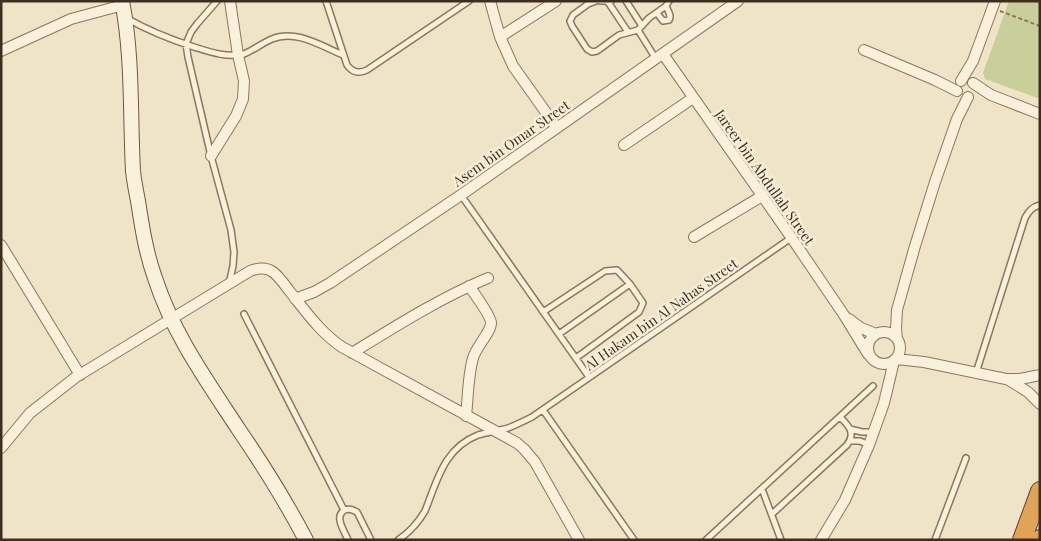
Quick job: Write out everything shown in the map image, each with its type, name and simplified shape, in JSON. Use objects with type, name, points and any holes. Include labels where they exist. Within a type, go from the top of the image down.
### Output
[{"type":"highway","points":[[1022,540],[1040,491]]},
{"type":"street","points":[[211,156],[236,116],[243,99],[244,81],[230,1]]},
{"type":"street","points":[[490,1],[500,37],[513,66],[557,128]]},
{"type":"street","points":[[500,37],[556,1]]},
{"type":"street","name":"Asem bin Omar Street","points":[[295,299],[314,292],[330,283],[461,195],[738,1]]},
{"type":"street","points":[[957,119],[959,87],[973,61],[994,5]]},
{"type":"street","points":[[1,52],[71,19],[123,8],[132,106],[133,173],[142,232],[154,278],[170,319],[192,359],[244,436],[306,540]]},
{"type":"street","points":[[864,50],[935,80],[959,87]]},
{"type":"street","name":"Jareer bin Abdullah Street","points":[[660,57],[693,98],[791,237],[868,354]]},
{"type":"street","points":[[821,540],[845,500],[874,432],[884,403],[898,355],[897,310],[929,200],[957,119],[969,97],[973,94],[973,61]]},
{"type":"street","points":[[959,87],[966,80],[991,95],[1040,114]]},
{"type":"street","points":[[959,87],[962,97],[991,95]]},
{"type":"street","points":[[624,145],[693,98]]},
{"type":"street","points":[[694,237],[762,196]]},
{"type":"street","points":[[1,245],[80,375]]},
{"type":"street","points":[[1,448],[30,413],[80,375],[250,271],[258,268],[265,269],[273,272],[313,321],[334,342],[517,443],[524,449],[535,462],[579,540]]},
{"type":"street","points":[[352,353],[442,300],[488,278]]},
{"type":"street","points":[[466,416],[474,355],[491,322],[469,286]]},
{"type":"street","points":[[888,387],[884,375],[878,364],[868,354],[867,348],[868,342],[879,333],[897,310]]},
{"type":"street","name":"Jareer bin Abdullah Street","points":[[844,315],[861,328],[879,333]]},
{"type":"street","points":[[879,333],[887,332],[892,335],[907,352],[924,362]]},
{"type":"street","points":[[878,364],[886,364],[895,360],[924,362],[1006,379],[1020,379],[1040,375]]},
{"type":"street","points":[[1006,379],[1028,392],[1040,404]]},
{"type":"lane","points":[[217,1],[194,28],[186,44],[211,156],[233,241],[233,266],[229,284]]},
{"type":"lane","points":[[326,1],[347,65],[357,72],[364,72],[469,1]]},
{"type":"lane","points":[[596,1],[574,14],[571,19],[572,26],[587,49],[592,52],[597,51],[619,35],[640,28],[667,4],[669,20],[663,21],[657,13]]},
{"type":"lane","points":[[600,1],[610,2],[628,32]]},
{"type":"lane","points":[[626,1],[640,28],[660,57]]},
{"type":"lane","points":[[123,8],[162,36],[215,53],[231,55],[248,53],[274,38],[290,36],[309,40],[343,55]]},
{"type":"lane","points":[[461,195],[589,377]]},
{"type":"lane","points":[[976,373],[1025,218],[1029,211],[1035,206],[1040,205]]},
{"type":"lane","name":"Al Hakam bin Al Nahas Street","points":[[398,540],[410,531],[421,518],[444,464],[455,450],[470,439],[509,428],[543,410],[791,237]]},
{"type":"lane","points":[[544,312],[605,271],[617,270],[630,284],[643,303],[639,312],[576,358]]},
{"type":"lane","points":[[559,334],[630,284]]},
{"type":"lane","points":[[244,314],[344,510]]},
{"type":"lane","points":[[706,540],[873,386]]},
{"type":"lane","points":[[543,410],[634,540]]},
{"type":"lane","points":[[772,514],[847,446],[850,441],[850,429],[840,416]]},
{"type":"lane","points":[[850,429],[874,432]]},
{"type":"lane","points":[[850,441],[860,441],[868,445]]},
{"type":"lane","points":[[934,540],[966,458]]},
{"type":"lane","points":[[762,488],[781,540]]},
{"type":"lane","points":[[348,540],[339,521],[339,517],[344,510],[348,509],[357,512],[371,540]]},
{"type":"path","points":[[994,5],[1040,26]]},
{"type":"green space","points":[[1009,1],[1040,1],[1040,99],[985,79],[983,73]]}]
